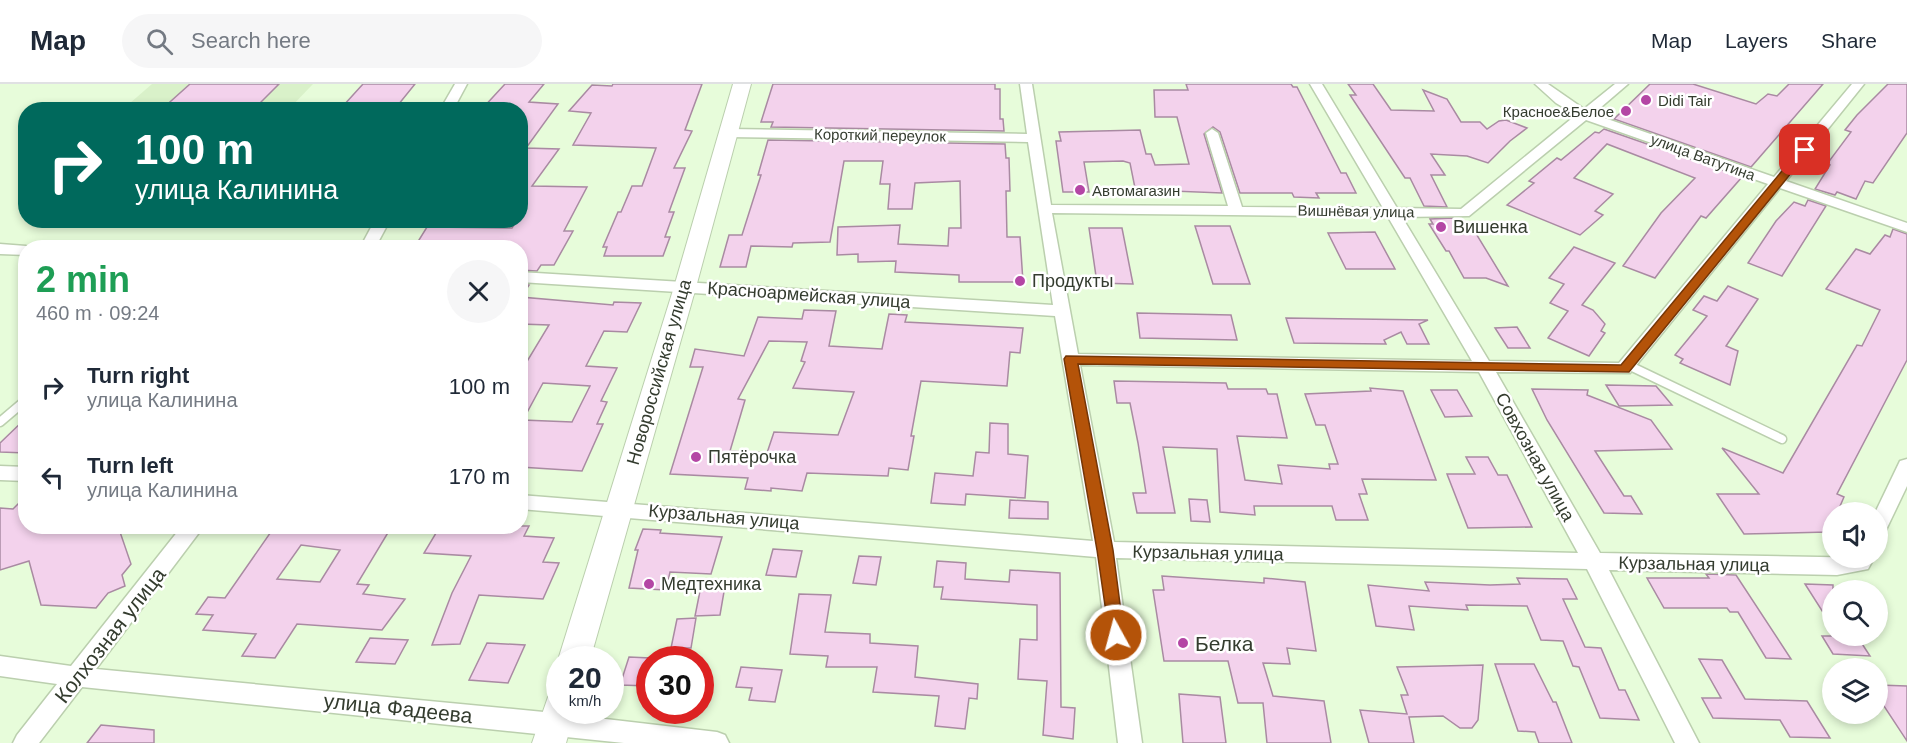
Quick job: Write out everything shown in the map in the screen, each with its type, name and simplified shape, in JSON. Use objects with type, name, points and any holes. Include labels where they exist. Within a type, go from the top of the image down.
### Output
[{"type":"street","points":[[451,102],[461,84]]},
{"type":"street","name":"Новороссийская улица","points":[[578,646],[685,287],[742,84]]},
{"type":"street","points":[[1026,84],[1044,209],[1105,550],[1130,743]]},
{"type":"street","name":"Совхозная улица","points":[[1316,84],[1484,366],[1594,562],[1687,743]]},
{"type":"street","name":"улица Ватутина","points":[[1541,84],[1560,100],[1585,115],[1907,228]]},
{"type":"street","name":"Вишнёвая улица","points":[[1044,209],[1464,213],[1622,84]]},
{"type":"street","points":[[1070,359],[1624,369],[1858,84]]},
{"type":"street","name":"Короткий переулок","points":[[728,133],[1033,138]]},
{"type":"street","points":[[1212,133],[1236,210]]},
{"type":"street","points":[[0,249],[18,250]]},
{"type":"street","name":"Красноармейская улица","points":[[528,277],[1062,311]]},
{"type":"street","points":[[1888,506],[1907,465]]},
{"type":"street","points":[[0,473],[18,474]]},
{"type":"street","name":"Курзальная улица","points":[[528,502],[620,508],[1105,550],[1822,567]]},
{"type":"street","name":"Колхозная улица","points":[[25,743],[79,677],[188,534]]},
{"type":"street","points":[[0,666],[79,677]]},
{"type":"street","name":"улица Фадеева","points":[[79,677],[546,723]]},
{"type":"street","name":"улица Фадеева","points":[[554,724],[717,743]]},
{"type":"lane","points":[[1628,365],[1782,439]]},
{"type":"lane","points":[[0,422],[18,407]]},
{"type":"shaded area","points":[[152,84],[313,84],[296,102],[131,102]]},
{"type":"building","points":[[190,84],[279,84],[261,102],[170,102]]},
{"type":"building","points":[[363,84],[415,84],[400,102],[347,102]]},
{"type":"building","points":[[505,84],[544,84],[529,102],[558,104],[528,145],[528,102],[488,102]]},
{"type":"building","points":[[613,84],[702,84],[685,130],[692,131],[674,168],[685,168],[669,212],[674,212],[665,237],[670,237],[663,256],[604,256],[607,247],[603,247],[618,212],[621,212],[632,186],[642,186],[656,148],[573,145],[591,113],[569,111],[592,85],[612,86]]},
{"type":"building","points":[[773,84],[995,84],[995,89],[1000,89],[1000,119],[1003,119],[1004,131],[771,127],[773,122],[761,122]]},
{"type":"building","points":[[1186,84],[1291,84],[1297,87],[1341,173],[1346,173],[1356,193],[1316,193],[1319,198],[1294,197],[1292,193],[1240,193],[1220,132],[1213,127],[1204,134],[1222,193],[1173,191],[1174,193],[1136,193],[1130,163],[1123,161],[1084,162],[1089,192],[1063,192],[1056,141],[1061,141],[1059,132],[1140,130],[1146,154],[1151,154],[1155,165],[1189,164],[1177,117],[1155,117],[1154,90],[1188,90]]},
{"type":"building","points":[[1348,84],[1373,84],[1391,110],[1434,111],[1423,90],[1447,99],[1461,122],[1480,122],[1487,129],[1499,121],[1506,120],[1527,128],[1488,163],[1467,156],[1431,154],[1445,175],[1431,175],[1447,207],[1424,206],[1410,178],[1405,178],[1350,95],[1356,95]]},
{"type":"building","points":[[1650,84],[1693,84],[1756,104],[1768,94],[1777,96],[1789,84],[1823,84],[1751,167],[1614,119]]},
{"type":"building","points":[[1888,84],[1907,84],[1907,133],[1873,183],[1865,181],[1856,199],[1837,192],[1835,195],[1815,189],[1830,165],[1827,164],[1851,132],[1845,130]]},
{"type":"building","points":[[1604,129],[1742,177],[1706,218],[1701,216],[1655,278],[1623,266],[1661,213],[1695,178],[1607,144],[1574,178],[1613,194],[1595,211],[1603,215],[1580,235],[1507,205],[1534,183],[1529,181],[1557,158],[1561,160],[1595,132],[1599,133]]},
{"type":"building","points":[[768,140],[1005,144],[1006,158],[1009,158],[1010,191],[1006,191],[1007,237],[1020,237],[1023,282],[959,282],[959,275],[895,272],[896,261],[858,262],[858,254],[837,255],[838,227],[900,225],[898,244],[948,246],[949,228],[961,228],[960,181],[915,183],[912,209],[888,209],[890,184],[880,184],[883,161],[844,161],[830,242],[793,243],[792,247],[751,246],[746,267],[720,267],[729,235],[742,235],[761,175],[758,175]]},
{"type":"building","points":[[528,148],[559,149],[532,186],[587,187],[564,231],[573,231],[554,265],[541,265],[537,271],[528,270],[528,240],[419,240],[426,228],[528,228]]},
{"type":"building","points":[[1808,200],[1826,206],[1782,276],[1748,263],[1776,221],[1794,202],[1805,206]]},
{"type":"building","points":[[1453,218],[1455,224],[1472,227],[1508,286],[1486,278],[1464,278],[1449,251],[1446,251],[1429,224],[1433,224],[1430,219]]},
{"type":"building","points":[[1195,226],[1230,226],[1250,284],[1213,284]]},
{"type":"building","points":[[1089,228],[1122,228],[1133,284],[1097,283]]},
{"type":"building","points":[[1893,229],[1907,234],[1907,360],[1837,494],[1844,497],[1842,502],[1822,502],[1822,532],[1744,534],[1717,494],[1759,494],[1722,448],[1783,473],[1857,345],[1862,346],[1880,310],[1826,289],[1856,249],[1870,254],[1885,235],[1890,237]]},
{"type":"building","points":[[1375,232],[1395,269],[1346,269],[1328,233]]},
{"type":"building","points":[[1574,247],[1615,263],[1582,305],[1593,310],[1605,324],[1601,331],[1605,333],[1589,356],[1548,338],[1568,311],[1550,303],[1564,284],[1549,278]]},
{"type":"building","points":[[1728,286],[1758,299],[1726,346],[1738,351],[1730,385],[1680,363],[1683,359],[1675,355],[1707,316],[1693,310],[1704,296],[1717,301]]},
{"type":"building","points":[[528,298],[613,305],[614,302],[641,303],[627,332],[604,331],[586,366],[617,368],[601,401],[607,402],[597,424],[603,424],[582,471],[528,468],[528,420],[572,422],[590,386],[543,383],[528,411],[528,360],[549,325],[528,324]]},
{"type":"building","points":[[804,310],[836,311],[829,346],[882,349],[889,314],[907,315],[905,322],[1023,328],[1020,353],[1010,352],[1007,386],[921,381],[911,436],[914,436],[908,470],[889,468],[888,476],[807,473],[802,491],[771,488],[771,491],[745,489],[748,478],[670,474],[703,367],[690,367],[695,349],[744,356],[758,317],[802,319]],"holes":[[[769,341],[807,342],[801,361],[805,362],[793,388],[854,392],[838,435],[774,432],[767,453],[730,451],[745,400],[738,399]]]},
{"type":"building","points":[[1137,313],[1231,315],[1237,340],[1140,338]]},
{"type":"building","points":[[1286,318],[1428,320],[1419,324],[1429,344],[1407,344],[1401,332],[1384,340],[1386,344],[1294,343]]},
{"type":"building","points":[[1517,327],[1530,348],[1508,348],[1495,328]]},
{"type":"building","points":[[1114,381],[1226,383],[1228,389],[1266,389],[1268,394],[1277,394],[1287,438],[1237,436],[1245,480],[1282,484],[1278,465],[1330,469],[1329,464],[1338,464],[1325,425],[1316,425],[1305,394],[1371,391],[1370,388],[1403,391],[1436,480],[1362,479],[1367,494],[1359,494],[1368,520],[1336,520],[1332,506],[1254,506],[1255,515],[1220,512],[1217,449],[1163,447],[1175,513],[1137,513],[1133,493],[1146,493],[1138,443],[1130,403],[1117,403]]},
{"type":"building","points":[[1606,385],[1656,386],[1672,405],[1619,406]]},
{"type":"building","points":[[1532,389],[1588,390],[1587,395],[1651,420],[1672,449],[1595,451],[1624,496],[1631,496],[1642,514],[1604,513],[1547,420]]},
{"type":"building","points":[[1431,390],[1457,390],[1472,416],[1445,417]]},
{"type":"building","points":[[990,423],[1008,424],[1008,454],[1028,456],[1025,498],[966,494],[965,505],[931,503],[935,473],[973,476],[976,452],[989,453]]},
{"type":"building","points":[[18,426],[18,453],[0,452],[0,443]]},
{"type":"building","points":[[1466,457],[1488,457],[1498,475],[1507,475],[1532,527],[1468,528],[1447,474],[1475,474]]},
{"type":"building","points":[[1189,499],[1207,500],[1210,522],[1191,521]]},
{"type":"building","points":[[1010,500],[1048,502],[1048,519],[1009,518]]},
{"type":"building","points":[[18,504],[18,534],[121,534],[131,564],[122,575],[125,586],[108,593],[96,608],[41,605],[29,561],[0,570],[0,508],[13,509]]},
{"type":"building","points":[[643,529],[661,530],[660,533],[722,537],[711,574],[670,572],[666,590],[629,588],[638,550],[635,550]]},
{"type":"building","points":[[269,534],[387,534],[357,584],[369,585],[363,594],[405,599],[382,630],[297,624],[275,658],[242,656],[256,634],[203,630],[213,615],[196,614],[208,597],[225,598]],"holes":[[[301,545],[340,550],[320,582],[277,579]]]},
{"type":"building","points":[[435,534],[525,534],[524,536],[554,538],[543,562],[559,563],[543,599],[479,595],[460,644],[432,645],[452,593],[471,556],[424,553]]},
{"type":"building","points":[[773,549],[802,551],[796,577],[766,575]]},
{"type":"building","points":[[859,556],[881,557],[876,585],[853,583]]},
{"type":"building","points":[[937,561],[966,563],[965,579],[1009,582],[1010,570],[1060,573],[1061,707],[1075,708],[1073,739],[1043,735],[1047,681],[1018,679],[1020,639],[1037,640],[1037,605],[941,599],[943,587],[934,587]]},
{"type":"building","points":[[1706,574],[1736,575],[1791,659],[1766,658],[1738,612],[1730,612],[1727,608],[1664,608],[1647,578],[1709,578]]},
{"type":"building","points":[[1162,576],[1264,583],[1264,578],[1305,582],[1316,651],[1287,648],[1290,664],[1263,663],[1273,696],[1324,701],[1331,743],[1267,743],[1263,703],[1238,703],[1228,661],[1164,661],[1153,590],[1164,590]]},
{"type":"building","points":[[1517,578],[1567,579],[1577,599],[1563,599],[1585,647],[1601,648],[1619,690],[1625,690],[1639,720],[1600,718],[1579,667],[1573,666],[1563,641],[1541,640],[1527,606],[1466,605],[1468,610],[1409,606],[1414,630],[1376,626],[1368,585],[1429,591],[1425,582],[1520,584]]},
{"type":"building","points":[[1805,584],[1822,585],[1822,611]]},
{"type":"building","points":[[701,586],[725,586],[720,615],[695,616]]},
{"type":"building","points":[[799,594],[831,595],[825,632],[870,634],[870,643],[918,646],[915,677],[978,684],[977,699],[969,698],[965,729],[935,726],[939,696],[873,692],[877,667],[826,667],[828,656],[790,654]]},
{"type":"building","points":[[696,618],[691,646],[671,646],[677,619]]},
{"type":"building","points":[[370,638],[408,640],[395,664],[356,662]]},
{"type":"building","points":[[487,643],[525,645],[508,683],[469,680]]},
{"type":"building","points":[[1828,646],[1864,646],[1870,656],[1833,654]]},
{"type":"building","points":[[629,657],[636,657],[636,686],[624,685],[624,673]]},
{"type":"building","points":[[1699,659],[1722,660],[1745,699],[1807,701],[1830,738],[1790,737],[1780,720],[1713,718],[1702,698],[1721,698]]},
{"type":"building","points":[[1495,664],[1534,664],[1553,702],[1556,702],[1572,743],[1539,743],[1535,732],[1518,731]]},
{"type":"building","points":[[1483,665],[1478,720],[1472,728],[1460,728],[1443,716],[1409,717],[1414,743],[1369,743],[1360,710],[1407,714],[1401,695],[1408,695],[1397,667]]},
{"type":"building","points":[[741,667],[782,670],[775,702],[749,700],[752,688],[736,687]]},
{"type":"building","points":[[1888,685],[1907,686],[1907,741],[1888,712]]},
{"type":"building","points":[[1179,694],[1220,697],[1226,743],[1183,743]]},
{"type":"building","points":[[101,725],[154,730],[154,743],[87,743]]},
{"type":"place","name":"Didi Tair","points":[[1646,100]]},
{"type":"place","name":"Красное&Белое","points":[[1626,111]]},
{"type":"place","name":"Автомагазин","points":[[1080,190]]},
{"type":"place","name":"Вишенка","points":[[1441,227]]},
{"type":"place","name":"Продукты","points":[[1020,281]]},
{"type":"place","name":"Пятёрочка","points":[[696,457]]},
{"type":"place","name":"Медтехника","points":[[649,584]]},
{"type":"place","name":"Белка","points":[[1183,643]]},
{"type":"route","points":[[1116,635],[1105,550],[1070,359],[1624,369],[1805,150]]}]
